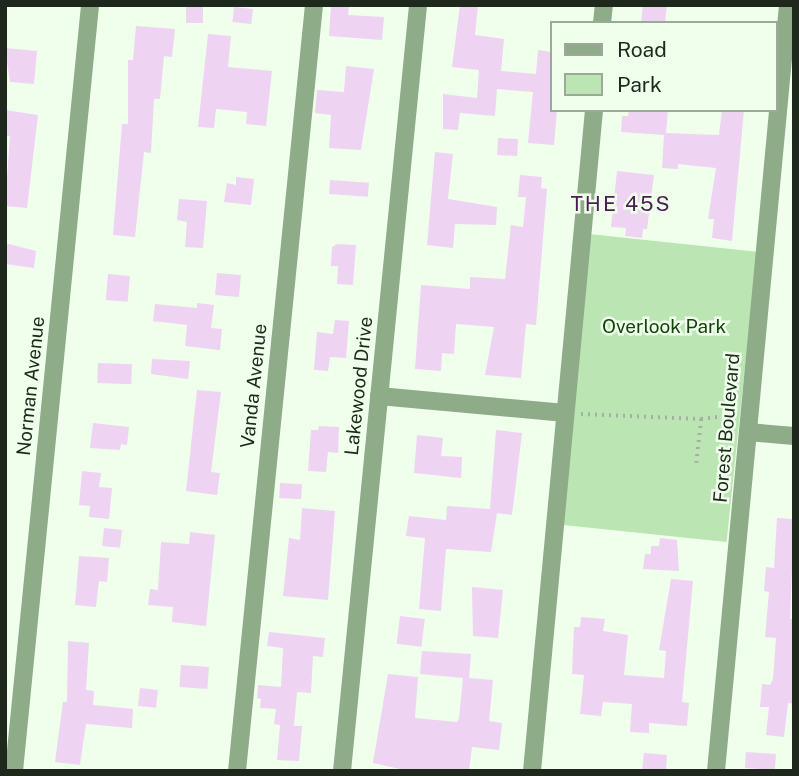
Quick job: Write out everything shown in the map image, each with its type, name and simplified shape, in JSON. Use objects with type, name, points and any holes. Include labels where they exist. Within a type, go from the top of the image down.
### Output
[{"type":"street","name":"Norman Avenue","points":[[14,771],[90,5]]},
{"type":"street","name":"Vanda Avenue","points":[[237,771],[314,5]]},
{"type":"street","name":"Lakewood Drive","points":[[342,771],[418,5]]},
{"type":"street","name":"Forest Boulevard","points":[[716,771],[788,5]]},
{"type":"street","points":[[531,771],[594,112]]},
{"type":"street","points":[[379,396],[565,413]]},
{"type":"street","points":[[749,423],[794,436]]},
{"type":"path","points":[[565,413],[749,423]]},
{"type":"path","points":[[696,463],[701,419]]},
{"type":"green space","name":"Overlook Park","points":[[589,234],[757,252],[727,542],[558,524]]},
{"type":"building","points":[[186,5],[203,5],[203,23],[186,23]]},
{"type":"building","points":[[331,5],[349,5],[348,15],[384,17],[382,40],[329,36]]},
{"type":"building","points":[[460,5],[478,5],[475,35],[504,39],[501,71],[536,74],[538,50],[550,52],[550,112],[557,112],[554,145],[528,143],[533,92],[497,89],[495,116],[460,113],[458,130],[443,129],[443,94],[477,98],[479,70],[452,67]]},
{"type":"building","points":[[643,5],[667,5],[665,21],[641,21]]},
{"type":"building","points":[[234,7],[253,9],[251,24],[232,22]]},
{"type":"building","points":[[136,26],[175,29],[172,57],[164,56],[160,99],[154,99],[151,153],[144,152],[135,237],[113,235],[122,124],[128,124],[128,60],[133,60]]},
{"type":"building","points":[[208,34],[231,36],[228,67],[272,71],[266,126],[246,124],[247,112],[216,109],[214,128],[198,127]]},
{"type":"building","points":[[5,48],[37,51],[34,84],[10,82]]},
{"type":"building","points":[[346,66],[374,69],[361,150],[329,148],[331,115],[315,113],[317,90],[344,92]]},
{"type":"building","points":[[5,110],[38,115],[27,208],[5,206],[10,136],[5,136]]},
{"type":"building","points":[[629,112],[668,112],[666,133],[719,135],[722,112],[744,112],[732,241],[712,238],[714,219],[708,219],[716,168],[678,164],[678,169],[662,168],[664,135],[621,132],[622,116],[628,116]]},
{"type":"building","points":[[498,138],[518,139],[517,156],[497,155]]},
{"type":"building","points":[[435,152],[453,154],[448,199],[497,207],[496,225],[455,224],[453,248],[427,245]]},
{"type":"building","points":[[617,171],[654,175],[647,229],[643,229],[642,238],[625,236],[626,228],[611,227]]},
{"type":"building","points":[[520,175],[542,177],[541,188],[547,189],[536,325],[526,324],[521,378],[485,375],[494,327],[456,324],[454,354],[442,353],[441,371],[415,369],[421,285],[470,289],[470,277],[505,279],[511,225],[523,227],[526,197],[518,197]]},
{"type":"building","points":[[236,177],[254,179],[251,205],[224,202],[227,183],[236,185]]},
{"type":"building","points":[[330,180],[369,183],[368,197],[329,194]]},
{"type":"building","points":[[179,199],[207,201],[203,248],[185,247],[187,222],[177,220]]},
{"type":"building","points":[[5,243],[36,251],[34,268],[5,264]]},
{"type":"building","points":[[337,244],[356,245],[353,285],[337,284],[338,266],[331,266],[332,247]]},
{"type":"building","points":[[217,273],[241,275],[239,297],[215,295]]},
{"type":"building","points":[[108,274],[130,276],[128,302],[106,300]]},
{"type":"building","points":[[197,303],[214,305],[211,328],[222,329],[220,350],[185,346],[187,325],[153,321],[155,304],[197,308]]},
{"type":"building","points":[[335,320],[349,321],[346,358],[330,357],[328,371],[314,370],[317,332],[333,334]]},
{"type":"building","points":[[152,359],[190,361],[188,379],[151,374]]},
{"type":"building","points":[[98,363],[132,364],[131,384],[97,383]]},
{"type":"building","points":[[197,390],[221,392],[211,472],[220,473],[217,495],[186,491]]},
{"type":"building","points":[[93,423],[129,427],[127,445],[121,444],[120,450],[90,448]]},
{"type":"building","points":[[319,426],[339,427],[338,453],[328,452],[326,472],[308,471],[311,430],[318,430]]},
{"type":"building","points":[[496,430],[522,433],[512,515],[497,513],[491,552],[446,549],[441,611],[419,609],[425,538],[406,536],[409,516],[446,520],[447,506],[490,509]]},
{"type":"building","points":[[417,435],[443,438],[441,456],[462,457],[461,478],[414,473]]},
{"type":"building","points":[[82,471],[101,473],[99,487],[112,488],[109,519],[89,517],[90,506],[79,505]]},
{"type":"building","points":[[280,483],[302,484],[301,499],[279,498]]},
{"type":"building","points":[[302,508],[335,511],[328,600],[283,596],[289,538],[300,540]]},
{"type":"building","points":[[777,518],[794,519],[790,619],[794,619],[794,704],[788,703],[784,737],[766,735],[769,707],[760,707],[762,684],[770,685],[773,679],[776,638],[765,637],[769,592],[764,591],[766,567],[774,568]]},
{"type":"building","points":[[104,528],[122,530],[120,548],[102,546]]},
{"type":"building","points":[[190,532],[215,535],[206,626],[172,622],[173,607],[148,605],[150,589],[158,590],[161,542],[189,544]]},
{"type":"building","points":[[660,538],[677,540],[679,571],[643,569],[645,554],[651,554],[651,546],[659,546]]},
{"type":"building","points":[[79,556],[109,558],[107,582],[99,581],[96,607],[75,605]]},
{"type":"building","points":[[671,579],[693,581],[682,702],[689,703],[687,726],[649,723],[649,733],[630,732],[632,704],[603,702],[601,716],[580,714],[584,675],[572,674],[574,627],[580,627],[581,617],[605,619],[603,631],[628,635],[624,675],[664,678],[666,651],[659,650]]},
{"type":"building","points":[[472,587],[503,590],[498,638],[473,636]]},
{"type":"building","points":[[400,616],[425,619],[421,647],[397,644]]},
{"type":"building","points":[[269,632],[325,638],[323,657],[313,656],[311,693],[297,692],[294,726],[302,726],[299,761],[277,760],[280,725],[274,724],[276,709],[260,708],[261,699],[257,698],[258,685],[281,687],[283,648],[267,646]]},
{"type":"building","points":[[68,641],[89,643],[86,690],[94,691],[93,705],[133,709],[132,728],[86,724],[80,765],[55,762],[63,702],[67,702]]},
{"type":"building","points":[[422,651],[471,654],[469,678],[493,680],[489,721],[502,723],[499,750],[472,747],[469,771],[409,771],[373,763],[388,674],[418,677],[415,718],[457,722],[459,718],[463,678],[420,674]]},
{"type":"building","points":[[181,665],[209,667],[207,689],[179,687]]},
{"type":"building","points":[[140,688],[158,690],[156,708],[138,706]]},
{"type":"building","points":[[746,752],[776,754],[775,770],[745,768]]},
{"type":"building","points":[[644,753],[667,755],[666,771],[642,771]]},
{"type":"district","name":"THE 45S","points":[[621,204]]}]
